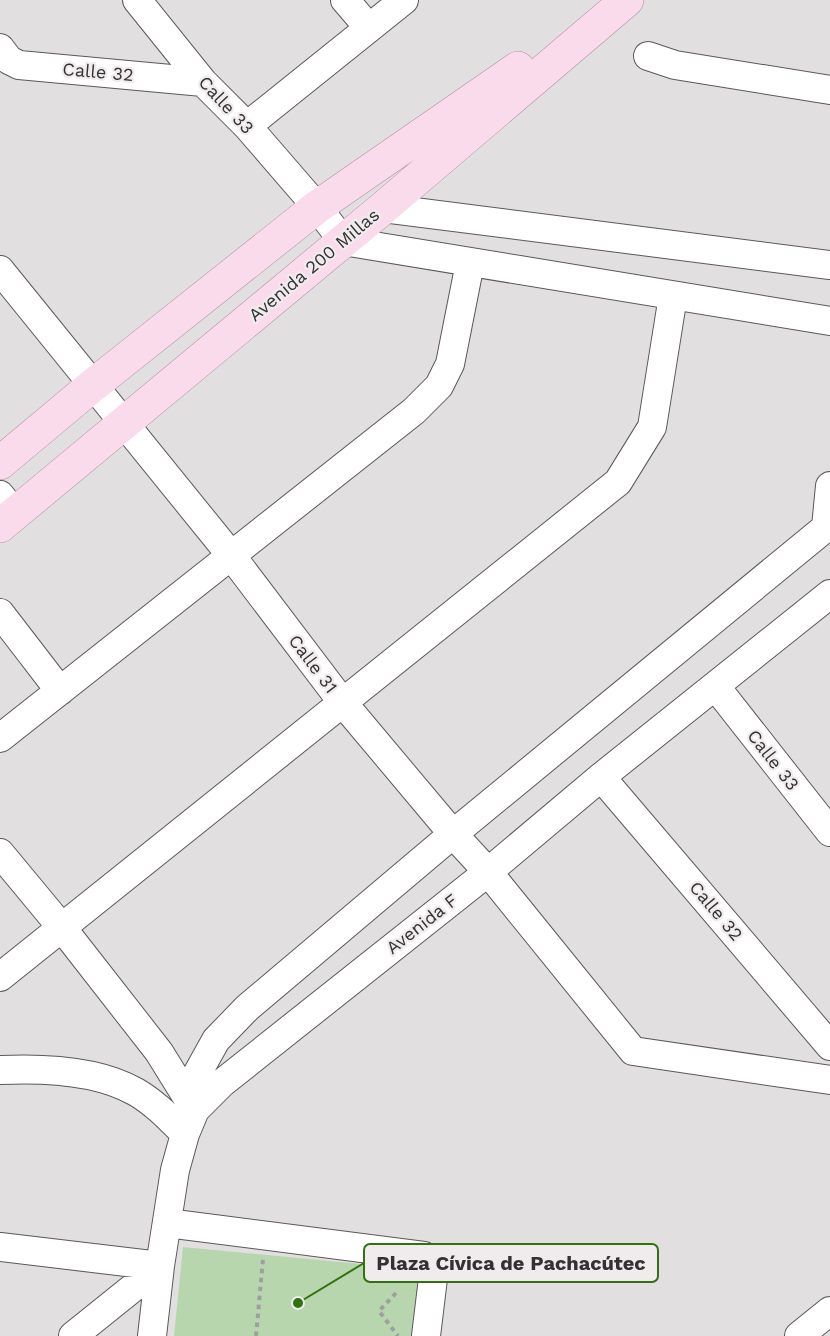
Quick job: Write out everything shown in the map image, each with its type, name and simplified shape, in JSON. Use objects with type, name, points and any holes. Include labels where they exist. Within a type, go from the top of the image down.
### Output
[{"type":"main road","points":[[0,463],[92,386],[317,207],[616,0]]},
{"type":"main road","name":"Avenida 200 Millas","points":[[5,512],[123,423],[343,241],[627,0]]},
{"type":"street","name":"Calle 33","points":[[137,0],[203,82],[246,126],[317,207],[343,241]]},
{"type":"street","points":[[345,0],[369,28]]},
{"type":"street","points":[[246,126],[404,0]]},
{"type":"street","name":"Calle 32","points":[[0,48],[9,60],[19,65],[203,82]]},
{"type":"street","points":[[648,56],[675,65],[830,90]]},
{"type":"street","points":[[382,208],[830,264]]},
{"type":"street","points":[[343,241],[830,321]]},
{"type":"street","points":[[0,738],[230,554],[414,411],[439,386],[450,364],[470,263]]},
{"type":"street","name":"Calle 31","points":[[0,270],[230,554],[343,703],[453,834],[488,872],[633,1051],[830,1080]]},
{"type":"street","points":[[0,977],[63,929],[618,482],[652,427],[673,296]]},
{"type":"street","points":[[152,1336],[167,1223],[176,1170],[190,1122],[196,1076],[216,1040],[246,1008],[453,834],[828,526],[830,486]]},
{"type":"street","name":"Avenida F","points":[[190,1122],[222,1083],[488,872],[601,777],[827,602]]},
{"type":"street","points":[[0,613],[60,691]]},
{"type":"street","name":"Calle 33","points":[[716,687],[830,832]]},
{"type":"street","name":"Calle 32","points":[[601,777],[830,1046]]},
{"type":"street","points":[[0,853],[159,1052],[190,1122]]},
{"type":"street","points":[[0,1070],[64,1070],[121,1084],[153,1104],[190,1122]]},
{"type":"street","points":[[167,1223],[423,1256],[429,1260],[434,1270],[426,1336]]},
{"type":"street","points":[[0,1247],[160,1266]]},
{"type":"street","points":[[73,1336],[160,1266]]},
{"type":"street","points":[[799,1336],[830,1311]]},
{"type":"path","points":[[256,1336],[263,1259]]},
{"type":"path","points":[[396,1293],[379,1311],[398,1336]]},
{"type":"green space","points":[[183,1247],[423,1270],[417,1336],[174,1336]]},
{"type":"place","name":"Plaza Cívica de Pachacútec","points":[[298,1303]]}]
